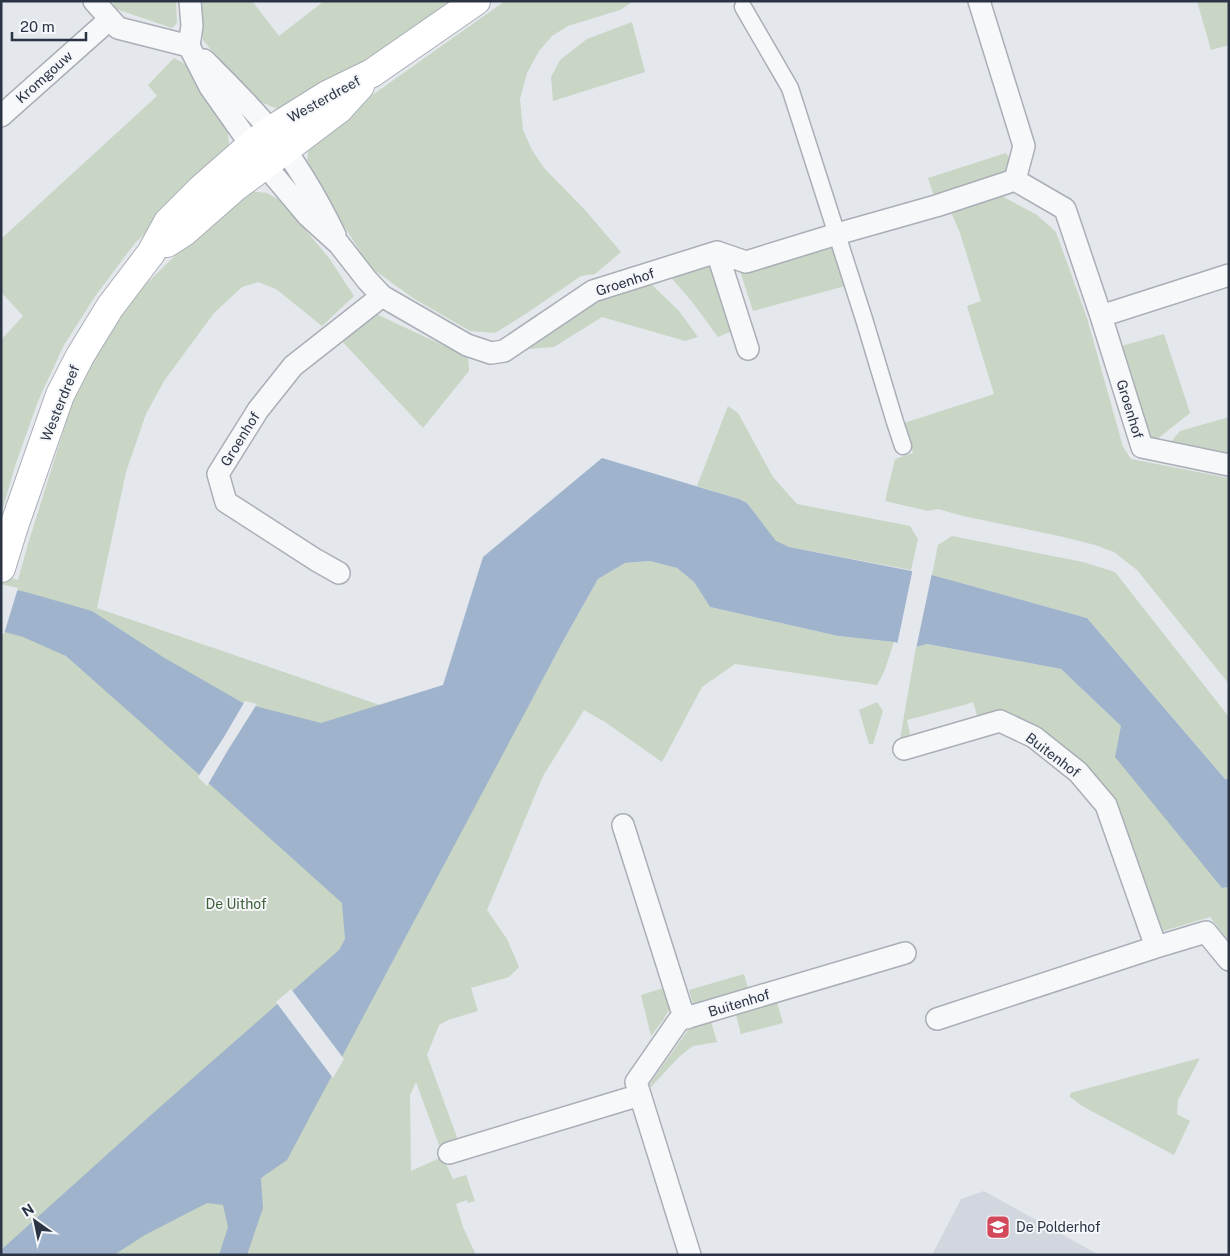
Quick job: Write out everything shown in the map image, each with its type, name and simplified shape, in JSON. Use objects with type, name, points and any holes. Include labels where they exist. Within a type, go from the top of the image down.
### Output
[{"type":"main road","name":"Westerdreef","points":[[1,568],[60,395],[80,356],[105,315],[151,253],[184,232],[234,188],[268,147],[339,110],[372,73],[476,1]]},
{"type":"street","points":[[94,1],[118,28],[190,46],[235,91],[268,147]]},
{"type":"street","points":[[190,1],[192,26],[190,46]]},
{"type":"street","points":[[717,252],[746,262],[936,206],[1015,180],[1024,146],[979,1]]},
{"type":"street","points":[[743,7],[790,88],[904,446]]},
{"type":"street","name":"Kromgouw","points":[[1,116],[110,19]]},
{"type":"street","name":"Groenhof","points":[[268,147],[308,216],[339,244],[382,296],[467,344],[491,353],[504,350],[593,291],[717,252]]},
{"type":"street","name":"Groenhof","points":[[1015,180],[1065,209],[1142,447],[1229,464]]},
{"type":"street","points":[[717,252],[748,349]]},
{"type":"street","points":[[1101,316],[1229,275]]},
{"type":"street","name":"Groenhof","points":[[339,573],[226,502],[218,474],[258,410],[293,366],[382,296]]},
{"type":"street","name":"Buitenhof","points":[[904,749],[1000,721],[1034,737],[1078,772],[1106,804],[1156,947]]},
{"type":"street","points":[[624,825],[678,999],[687,1018]]},
{"type":"street","points":[[937,1019],[1206,932],[1229,960]]},
{"type":"street","name":"Buitenhof","points":[[690,1255],[636,1082],[679,1020],[906,953]]},
{"type":"street","points":[[449,1153],[640,1094]]},
{"type":"shaded area","name":"De Polderhof","points":[[984,1191],[1099,1255],[932,1255],[961,1199]]},
{"type":"green space","points":[[116,1],[176,1],[177,23],[172,28],[110,7]]},
{"type":"green space","points":[[199,1],[252,1],[279,36],[324,1],[456,1],[290,113],[259,101],[226,68],[203,40]]},
{"type":"green space","points":[[505,1],[634,1],[620,10],[568,26],[552,36],[539,51],[527,73],[520,99],[523,130],[532,150],[544,168],[585,210],[621,252],[595,274],[581,276],[495,333],[470,331],[413,298],[370,267],[327,199],[307,162],[309,140]]},
{"type":"green space","points":[[1197,1],[1229,1],[1229,45],[1211,50]]},
{"type":"green space","points":[[632,22],[645,72],[553,101],[551,77],[560,60],[587,39]]},
{"type":"green space","points":[[174,58],[185,64],[210,94],[227,127],[229,144],[224,157],[135,243],[96,295],[64,345],[38,401],[15,466],[1,515],[1,340],[23,316],[1,292],[1,239],[157,96],[148,85]]},
{"type":"green space","points":[[1006,153],[1011,161],[1008,171],[934,196],[928,178]]},
{"type":"green space","name":"De Uithof","points":[[249,191],[267,193],[281,201],[329,258],[354,296],[322,326],[276,289],[258,282],[242,287],[214,313],[164,381],[146,414],[126,472],[97,608],[505,748],[598,579],[625,563],[650,561],[677,568],[694,582],[710,607],[838,636],[894,642],[884,672],[877,685],[735,664],[702,687],[662,762],[605,722],[584,710],[543,776],[487,910],[507,939],[519,967],[509,977],[471,988],[478,1011],[448,1020],[439,1025],[427,1055],[458,1140],[439,1145],[416,1082],[410,1095],[411,1171],[444,1156],[453,1179],[466,1175],[475,1201],[468,1203],[467,1200],[456,1204],[463,1227],[476,1255],[1,1255],[1,575],[18,580],[80,378],[125,305],[213,218]]},
{"type":"green space","points":[[1000,195],[1037,215],[1056,232],[1087,318],[1123,447],[1131,459],[1229,478],[1229,684],[1137,570],[1114,552],[1059,536],[938,509],[928,511],[885,501],[895,459],[913,453],[904,423],[994,394],[967,306],[981,301],[960,233],[950,210]]},
{"type":"green space","points":[[833,245],[845,286],[753,311],[740,271]]},
{"type":"green space","points":[[713,262],[732,331],[718,337],[693,303],[668,274]]},
{"type":"green space","points":[[648,281],[679,311],[698,337],[685,341],[602,317],[554,347],[515,350],[595,297]]},
{"type":"green space","points":[[374,313],[468,357],[469,371],[423,428],[339,338]]},
{"type":"green space","points":[[1164,334],[1190,413],[1156,440],[1144,437],[1118,347]]},
{"type":"green space","points":[[728,406],[738,413],[773,477],[797,504],[910,526],[918,539],[911,570],[789,547],[776,542],[747,503],[697,486]]},
{"type":"green space","points":[[1229,417],[1229,453],[1170,443],[1180,431]]},
{"type":"green space","points":[[952,536],[1083,562],[1115,572],[1229,717],[1229,779],[1225,779],[1087,618],[932,575],[938,545]]},
{"type":"green space","points":[[927,644],[1061,669],[1121,726],[1222,888],[1229,887],[1229,941],[1210,917],[1157,933],[1078,759],[1015,715],[978,718],[973,702],[907,720],[910,734],[900,739],[916,647]]},
{"type":"green space","points":[[877,702],[883,711],[873,744],[869,744],[859,710]]},
{"type":"green space","points":[[744,974],[748,988],[693,1004],[689,990]]},
{"type":"green space","points":[[663,988],[670,1008],[651,1036],[641,995]]},
{"type":"green space","points":[[777,1002],[783,1023],[741,1034],[736,1015]]},
{"type":"green space","points":[[711,1021],[717,1042],[693,1046],[680,1056],[651,1087],[648,1086],[688,1030]]},
{"type":"green space","points":[[1200,1058],[1178,1100],[1177,1114],[1190,1121],[1174,1155],[1082,1106],[1070,1097],[1070,1093]]},
{"type":"water","points":[[602,458],[739,499],[747,503],[776,541],[789,547],[932,575],[1087,618],[1225,779],[1229,779],[1229,887],[1222,888],[1115,757],[1121,726],[1061,669],[927,644],[916,647],[894,642],[838,636],[710,607],[694,582],[677,568],[650,561],[625,563],[598,579],[562,643],[287,1160],[261,1178],[263,1208],[247,1255],[219,1255],[228,1227],[223,1205],[207,1203],[145,1235],[114,1255],[1,1255],[1,1250],[339,950],[345,939],[342,903],[145,726],[66,656],[23,637],[1,631],[1,587],[26,592],[92,611],[163,657],[243,703],[321,723],[443,685],[483,557]]},
{"type":"pier","points":[[913,568],[932,573],[916,649],[897,645]]},
{"type":"pier","points":[[1,584],[18,588],[4,634],[1,634]]},
{"type":"pier","points":[[245,701],[257,704],[207,786],[198,777]]},
{"type":"pier","points":[[291,989],[344,1059],[333,1078],[276,1002]]},
{"type":"place","name":"De Polderhof","points":[[998,1227]]}]
